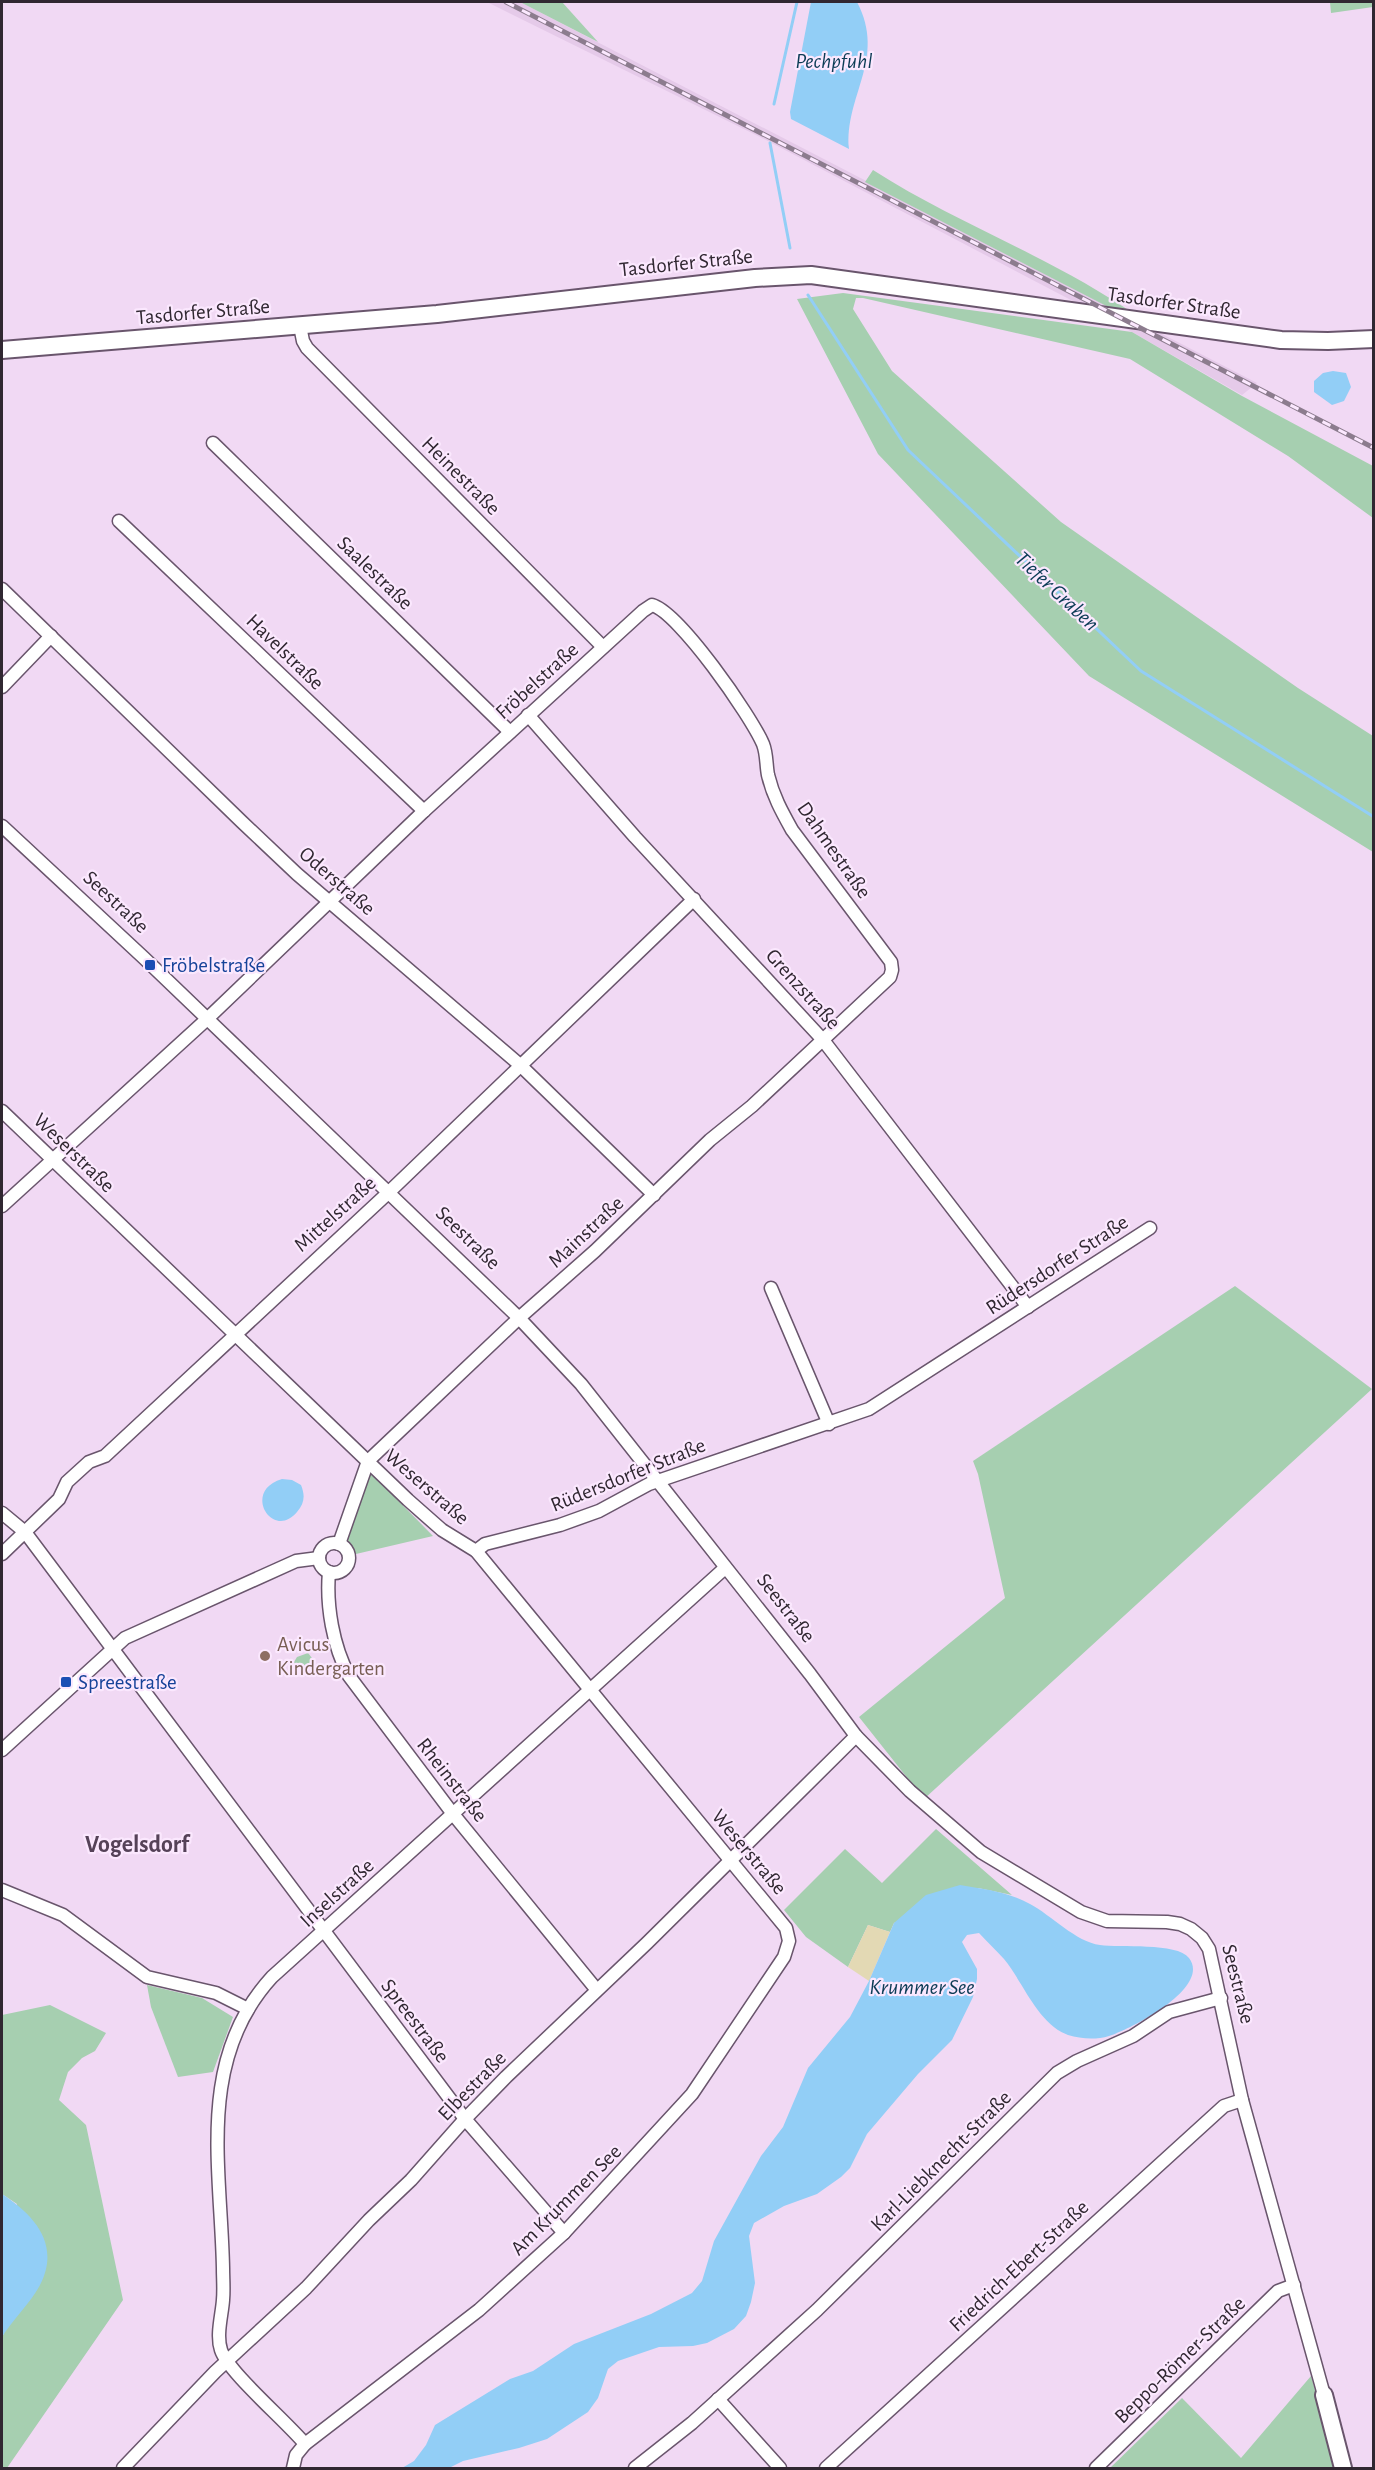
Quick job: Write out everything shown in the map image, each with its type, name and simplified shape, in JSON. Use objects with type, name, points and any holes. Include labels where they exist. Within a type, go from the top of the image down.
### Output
[{"type":"main road","name":"Tasdorfer Straße","points":[[2,350],[437,314],[755,278],[811,275],[1272,339],[1305,341],[1374,339]]},
{"type":"main road","name":"Seestraße","points":[[1324,2396],[1343,2469]]},
{"type":"street","name":"Heinestraße","points":[[300,326],[307,348],[603,647]]},
{"type":"street","name":"Saalestraße","points":[[213,442],[510,732]]},
{"type":"street","name":"Havelstraße","points":[[119,521],[424,811]]},
{"type":"street","name":"Oderstraße","points":[[2,589],[297,874],[520,1065],[654,1195]]},
{"type":"street","name":"Fröbelstraße","points":[[2,1206],[206,1020],[424,811],[652,605]]},
{"type":"street","name":"Dahmestraße","points":[[652,605],[664,610],[714,667],[736,697],[761,740],[772,791],[792,830],[891,962],[892,970]]},
{"type":"street","points":[[2,687],[51,636]]},
{"type":"street","name":"Grenzstraße","points":[[528,715],[636,837],[823,1040],[1028,1307]]},
{"type":"street","name":"Seestraße","points":[[2,826],[144,958],[519,1318],[581,1384],[856,1736],[893,1776],[981,1852],[1081,1912],[1107,1921],[1167,1922],[1191,1929],[1202,1938],[1209,1949],[1242,2100],[1324,2396]]},
{"type":"street","name":"Mittelstraße","points":[[2,1554],[58,1499],[67,1482],[89,1462],[105,1456],[387,1193],[694,899]]},
{"type":"street","name":"Mainstraße","points":[[339,1544],[368,1461],[710,1140],[752,1106],[823,1040],[890,977],[892,970]]},
{"type":"street","name":"Weserstraße","points":[[2,1111],[442,1530],[476,1551],[728,1861],[786,1928]]},
{"type":"street","name":"Rüdersdorfer Straße","points":[[476,1551],[485,1544],[560,1525],[599,1510],[657,1481],[869,1409],[1150,1228]]},
{"type":"street","points":[[771,1288],[829,1424]]},
{"type":"street","name":"Spreestraße","points":[[2,1513],[25,1532],[465,2119],[564,2233]]},
{"type":"street","points":[[339,1544],[348,1554],[348,1563],[342,1570],[329,1572],[322,1567],[319,1558],[325,1546],[339,1544]]},
{"type":"street","points":[[2,1750],[125,1638],[296,1561],[319,1558]]},
{"type":"street","name":"Inselstraße","points":[[226,2363],[220,2348],[223,2285],[221,2203],[216,2146],[217,2116],[225,2064],[248,2009],[272,1977],[725,1568]]},
{"type":"street","name":"Rheinstraße","points":[[329,1572],[333,1633],[340,1660],[361,1695],[453,1814],[596,1989]]},
{"type":"street","name":"Elbestraße","points":[[123,2469],[188,2399],[306,2288],[369,2220],[411,2180],[465,2119],[856,1736]]},
{"type":"street","points":[[2,1890],[63,1915],[147,1977],[216,1994],[248,2009]]},
{"type":"street","name":"Am Krummen See","points":[[305,2444],[479,2310],[564,2233],[692,2094],[784,1957],[789,1941],[786,1928]]},
{"type":"street","name":"Karl-Liebknecht-Straße","points":[[635,2469],[818,2310],[1057,2073],[1077,2061],[1133,2036],[1169,2012],[1221,1998]]},
{"type":"street","name":"Friedrich-Ebert-Straße","points":[[826,2469],[1224,2106],[1242,2100]]},
{"type":"street","name":"Beppo-Römer-Straße","points":[[1096,2469],[1278,2291],[1294,2285]]},
{"type":"street","points":[[226,2363],[305,2444],[296,2455],[293,2469]]},
{"type":"street","points":[[718,2399],[780,2469]]},
{"type":"shaded area","points":[[487,2],[520,2],[1257,383],[1242,395],[1132,332],[766,140]]},
{"type":"green space","points":[[520,2],[562,2],[598,42]]},
{"type":"green space","points":[[1330,2],[1373,2],[1373,7],[1331,13]]},
{"type":"green space","points":[[873,170],[938,207],[1073,276],[1137,316],[1120,313],[865,182]]},
{"type":"green space","points":[[843,293],[1132,332],[1242,396],[1373,466],[1373,518],[1288,456],[1130,359],[856,298],[853,309],[892,371],[1061,522],[1298,688],[1373,736],[1373,852],[1089,676],[878,454],[797,299]]},
{"type":"green space","points":[[1235,1286],[1372,1389],[924,1799],[859,1717],[1005,1598],[978,1474],[973,1461]]},
{"type":"green space","points":[[371,1473],[433,1536],[356,1554],[353,1547],[346,1542],[356,1507]]},
{"type":"green space","points":[[308,1653],[312,1658],[309,1664],[300,1668],[296,1667],[294,1662],[297,1657]]},
{"type":"green space","points":[[936,1829],[1012,1895],[978,1888],[894,1923],[890,1932],[868,1925],[848,1967],[806,1937],[784,1910],[845,1849],[882,1883]]},
{"type":"green space","points":[[147,1985],[202,1998],[233,2017],[213,2072],[178,2077],[151,2007]]},
{"type":"green space","points":[[50,2005],[106,2033],[95,2051],[82,2058],[68,2072],[59,2100],[86,2125],[123,2300],[7,2468],[2,2468],[2,2337],[17,2204],[2,2194],[2,2015]]},
{"type":"green space","points":[[1311,2376],[1337,2468],[1110,2468],[1182,2398],[1241,2458]]},
{"type":"sand","points":[[868,1925],[890,1932],[869,1981],[848,1967]]},
{"type":"water","name":"Pechpfuhl","points":[[811,2],[857,2],[865,23],[868,42],[866,60],[852,112],[849,149],[791,119],[790,112]]},
{"type":"water","points":[[1333,371],[1346,373],[1351,387],[1344,401],[1332,405],[1314,392],[1314,381],[1323,373]]},
{"type":"water","points":[[282,1479],[292,1480],[301,1485],[304,1499],[297,1512],[288,1519],[279,1521],[265,1511],[262,1502],[264,1493],[270,1485]]},
{"type":"water","name":"Krummer See","points":[[960,1885],[1022,1900],[1073,1934],[1091,1943],[1161,1948],[1183,1953],[1189,1958],[1193,1970],[1189,1982],[1165,2006],[1133,2026],[1099,2038],[1068,2035],[1057,2030],[1048,2022],[1032,2002],[1011,1968],[979,1933],[967,1935],[962,1942],[977,1969],[977,1979],[973,1997],[952,2040],[918,2074],[867,2134],[850,2168],[841,2177],[817,2194],[784,2206],[754,2223],[749,2236],[755,2283],[746,2316],[734,2329],[707,2343],[693,2346],[659,2347],[618,2361],[608,2369],[598,2398],[588,2412],[547,2439],[463,2461],[449,2468],[402,2468],[414,2461],[426,2445],[435,2425],[510,2379],[533,2371],[574,2344],[651,2314],[692,2293],[702,2281],[714,2241],[761,2156],[783,2127],[808,2068],[850,2017],[869,1981],[894,1923],[926,1895]]},
{"type":"water","points":[[2,2194],[34,2221],[46,2244],[47,2256],[46,2270],[40,2285],[2,2337]]},
{"type":"waterway","name":"Tiefer Graben","points":[[774,104],[797,2]]},
{"type":"waterway","name":"Tiefer Graben","points":[[770,143],[790,248]]},
{"type":"waterway","name":"Tiefer Graben","points":[[808,295],[908,450],[1141,671],[1374,817]]},
{"type":"railway","points":[[506,2],[1374,448]]},
{"type":"place","name":"Fröbelstraße","points":[[150,965]]},
{"type":"place","name":"Avicus Kindergarten","points":[[265,1656]]},
{"type":"place","name":"Spreestraße","points":[[66,1682]]},
{"type":"district","name":"Vogelsdorf","points":[[137,1845]]}]
